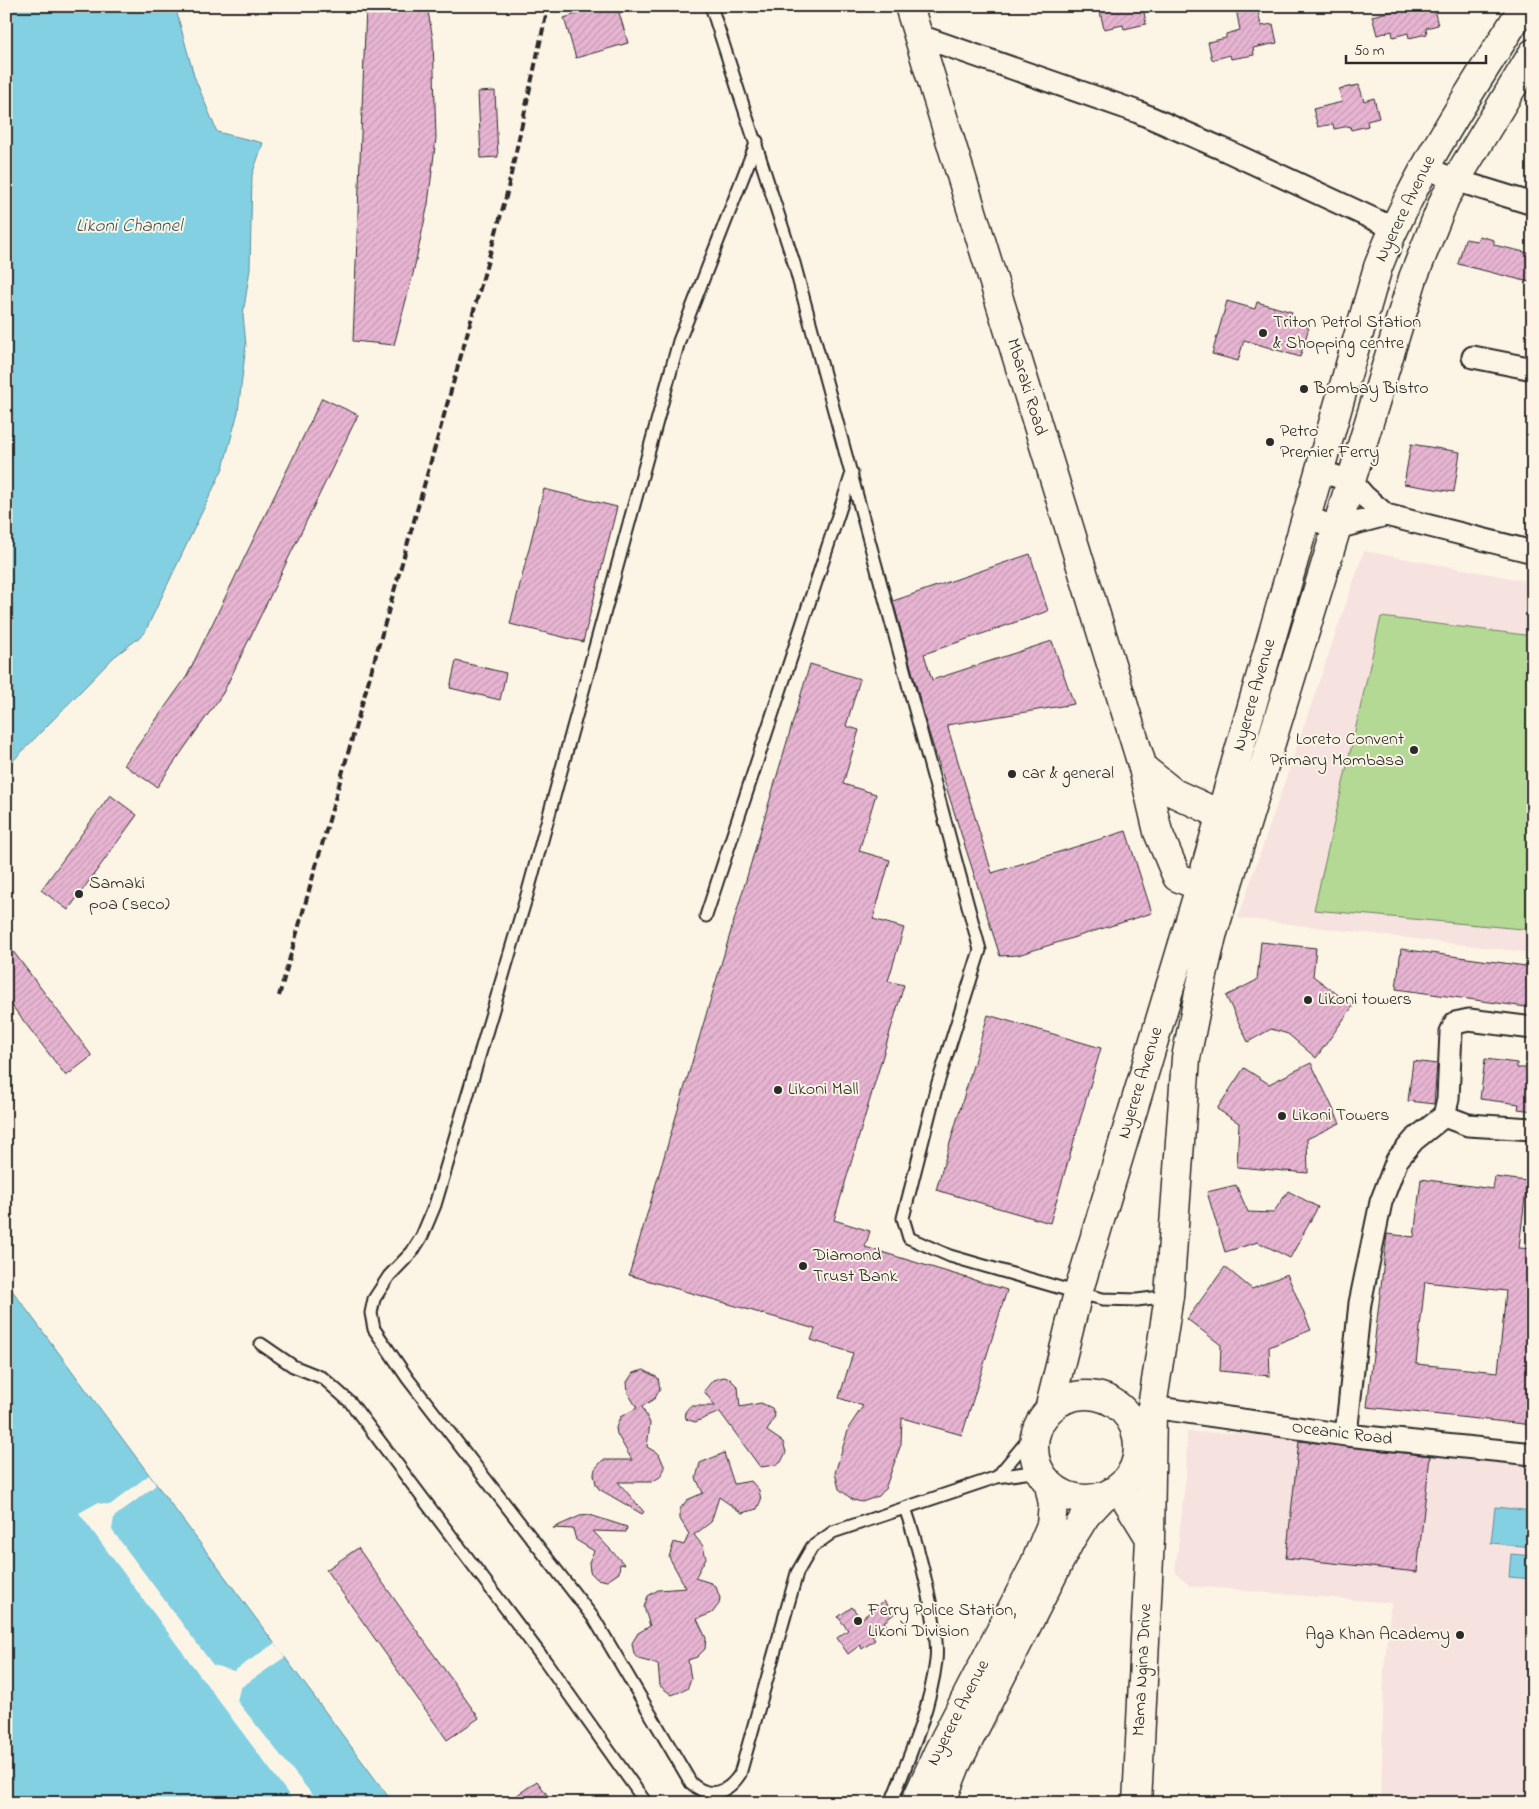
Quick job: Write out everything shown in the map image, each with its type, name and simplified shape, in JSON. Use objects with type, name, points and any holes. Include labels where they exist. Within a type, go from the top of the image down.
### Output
[{"type":"main road","name":"Mbaraki Road","points":[[909,6],[1143,768],[1158,832],[1176,877],[1212,892]]},
{"type":"main road","name":"Nyerere Avenue","points":[[1138,1444],[1152,1407],[1169,1296],[1186,1058],[1203,974],[1221,814],[1378,267],[1393,228],[1424,167],[1524,6]]},
{"type":"main road","name":"Nyerere Avenue","points":[[1043,1420],[1078,1294],[1212,892],[1246,826],[1413,278],[1434,222],[1455,180],[1533,53]]},
{"type":"main road","points":[[1378,267],[1413,278]]},
{"type":"main road","points":[[1143,768],[1174,793],[1246,826]]},
{"type":"main road","points":[[1096,1397],[1112,1403],[1126,1414],[1134,1428],[1138,1444],[1136,1460],[1130,1475],[1112,1492],[1090,1499],[1075,1498],[1061,1493],[1044,1478],[1034,1451],[1043,1420],[1063,1401],[1072,1398],[1096,1397]]},
{"type":"main road","name":"Mama Ngina Drive","points":[[1137,1803],[1150,1538],[1152,1407]]},
{"type":"main road","name":"Nyerere Avenue","points":[[915,1803],[1033,1568],[1051,1525],[1053,1504],[1044,1478]]},
{"type":"main road","name":"Nyerere Avenue","points":[[941,1803],[956,1765],[1071,1539],[1086,1515],[1112,1492]]},
{"type":"main road","points":[[1112,1492],[1150,1538]]},
{"type":"street","points":[[917,35],[1138,112],[1393,228]]},
{"type":"street","points":[[1424,167],[1455,180],[1533,204]]},
{"type":"street","points":[[1473,357],[1533,369]]},
{"type":"street","points":[[1320,471],[1351,481],[1364,496],[1386,515],[1533,552]]},
{"type":"street","points":[[1306,516],[1337,528],[1386,515]]},
{"type":"street","points":[[1346,1436],[1360,1303],[1380,1202],[1397,1160],[1414,1140],[1444,1116],[1448,1099],[1451,1032],[1455,1023],[1469,1020],[1533,1028]]},
{"type":"street","points":[[1444,1116],[1468,1125],[1533,1130]]},
{"type":"street","name":"Oceanic Road","points":[[1152,1407],[1184,1414],[1346,1436],[1533,1454]]},
{"type":"lane","points":[[711,6],[757,141],[794,263],[980,950],[936,1089],[903,1218],[909,1238],[942,1253],[1078,1294],[1103,1299],[1137,1300],[1169,1296]]},
{"type":"lane","points":[[757,141],[678,340],[527,895],[435,1206],[422,1236],[412,1252],[381,1287],[374,1299],[371,1313],[374,1329],[408,1379],[594,1620],[691,1783],[709,1794],[723,1792],[733,1784],[740,1774],[797,1573],[812,1547],[833,1532],[997,1477],[1044,1478]]},
{"type":"lane","points":[[706,916],[852,473]]},
{"type":"lane","points":[[260,1344],[293,1366],[324,1378],[351,1403],[546,1662],[646,1803]]},
{"type":"lane","points":[[997,1477],[1043,1420]]},
{"type":"lane","points":[[891,1803],[926,1706],[936,1659],[932,1620],[914,1533],[905,1508]]},
{"type":"shaded area","name":"Loreto Convent Primary Mombasa","points":[[1364,551],[1533,582],[1533,953],[1238,918]]},
{"type":"shaded area","name":"Aga Khan Academy","points":[[1187,1432],[1237,1433],[1533,1466],[1533,1803],[1381,1803],[1384,1668],[1391,1603],[1190,1586],[1175,1573],[1186,1474]]},
{"type":"green space","name":"Loreto Convent Primary Mombasa","points":[[1381,617],[1533,636],[1533,930],[1314,910]]},
{"type":"water","name":"Likoni Channel","points":[[6,6],[175,6],[194,76],[217,132],[263,143],[252,175],[250,269],[243,315],[246,345],[238,412],[223,468],[144,634],[114,657],[6,768]]},
{"type":"water","points":[[6,1282],[393,1803],[6,1803]]},
{"type":"water","points":[[1495,1507],[1533,1511],[1533,1547],[1491,1543]]},
{"type":"water","points":[[1511,1554],[1533,1556],[1533,1579],[1509,1577]]},
{"type":"pier","points":[[149,1475],[156,1485],[114,1517],[112,1530],[213,1665],[234,1671],[275,1643],[285,1657],[240,1688],[237,1701],[319,1803],[295,1803],[79,1513],[97,1503],[110,1505]]},
{"type":"building","points":[[366,6],[427,6],[433,39],[436,138],[428,204],[413,274],[394,345],[353,341]]},
{"type":"building","points":[[601,6],[617,6],[628,43],[576,58],[564,18]]},
{"type":"building","points":[[1118,6],[1143,6],[1146,24],[1124,29],[1123,25],[1104,29],[1100,12]]},
{"type":"building","points":[[1257,6],[1261,26],[1273,24],[1277,43],[1253,48],[1254,55],[1231,59],[1230,55],[1212,60],[1208,42],[1226,38],[1226,34],[1240,30],[1236,9]]},
{"type":"building","points":[[1400,6],[1433,6],[1438,25],[1426,28],[1427,34],[1409,38],[1408,33],[1393,37],[1392,31],[1377,35],[1372,16],[1400,9]]},
{"type":"building","points":[[1359,85],[1364,101],[1374,98],[1379,118],[1367,121],[1368,126],[1351,130],[1350,126],[1334,129],[1333,124],[1318,127],[1313,109],[1342,102],[1339,89]]},
{"type":"building","points":[[495,91],[498,157],[481,158],[478,92]]},
{"type":"building","points":[[1479,236],[1494,240],[1494,245],[1533,254],[1533,283],[1458,264],[1465,239],[1477,241]]},
{"type":"building","name":"Triton Petrol Station & Shopping centre","points":[[1227,301],[1255,309],[1257,302],[1292,312],[1289,322],[1309,327],[1300,357],[1244,340],[1238,361],[1212,354]]},
{"type":"building","points":[[322,398],[358,415],[223,693],[157,787],[124,765],[187,676]]},
{"type":"building","points":[[1411,444],[1460,452],[1454,492],[1404,484]]},
{"type":"building","points":[[544,489],[617,507],[583,642],[510,624]]},
{"type":"building","points":[[1030,554],[1048,611],[924,654],[932,680],[1052,641],[1074,704],[947,725],[992,873],[1126,831],[1152,913],[1018,955],[1000,956],[929,733],[893,601]]},
{"type":"building","points":[[456,661],[506,673],[500,700],[450,688]]},
{"type":"building","name":"Likoni Mall","points":[[810,664],[860,679],[846,726],[859,730],[843,784],[876,794],[859,851],[890,860],[873,919],[904,928],[888,981],[904,985],[834,1220],[870,1231],[865,1247],[1007,1290],[962,1435],[902,1418],[901,1444],[885,1489],[879,1496],[862,1502],[853,1500],[839,1489],[835,1473],[849,1427],[863,1406],[839,1398],[853,1353],[811,1340],[815,1329],[629,1275]]},
{"type":"building","points":[[110,795],[137,815],[68,910],[41,890]]},
{"type":"building","points":[[6,942],[92,1056],[66,1076],[6,998]]},
{"type":"building","name":"Likoni towers","points":[[1261,942],[1316,948],[1313,976],[1353,1006],[1316,1058],[1288,1034],[1271,1029],[1248,1042],[1226,996],[1257,980]]},
{"type":"building","points":[[1401,949],[1533,967],[1533,1008],[1396,989]]},
{"type":"building","points":[[988,1015],[1101,1048],[1050,1223],[936,1190]]},
{"type":"building","points":[[1485,1059],[1517,1063],[1517,1068],[1533,1068],[1533,1111],[1518,1109],[1519,1104],[1480,1099]]},
{"type":"building","points":[[1413,1061],[1437,1064],[1434,1104],[1408,1101]]},
{"type":"building","name":"Likoni Towers","points":[[1311,1063],[1340,1123],[1307,1139],[1308,1173],[1237,1167],[1239,1123],[1217,1109],[1244,1068],[1269,1084]]},
{"type":"building","points":[[1495,1177],[1527,1181],[1519,1248],[1533,1249],[1533,1425],[1367,1407],[1387,1234],[1414,1237],[1421,1179],[1493,1189]],"holes":[[[1425,1282],[1506,1291],[1498,1372],[1416,1364]]]},
{"type":"building","points":[[1236,1185],[1248,1212],[1273,1213],[1288,1191],[1318,1207],[1290,1258],[1258,1242],[1225,1252],[1207,1192]]},
{"type":"building","points":[[1225,1267],[1252,1289],[1287,1274],[1311,1330],[1269,1347],[1270,1376],[1220,1371],[1221,1345],[1187,1319]]},
{"type":"building","points":[[644,1370],[658,1378],[660,1389],[655,1398],[642,1407],[650,1423],[647,1447],[659,1454],[665,1468],[660,1477],[651,1482],[618,1482],[644,1512],[642,1514],[599,1489],[594,1474],[595,1469],[603,1460],[632,1460],[617,1434],[616,1428],[620,1417],[637,1408],[628,1393],[627,1382],[633,1373]]},
{"type":"building","points":[[724,1377],[730,1379],[738,1387],[740,1407],[761,1403],[772,1408],[775,1416],[767,1431],[783,1442],[786,1452],[781,1462],[777,1465],[760,1467],[720,1412],[695,1422],[686,1419],[685,1412],[690,1406],[715,1406],[704,1391],[713,1380]]},
{"type":"building","points":[[1299,1441],[1430,1456],[1417,1572],[1286,1558]]},
{"type":"building","points":[[724,1453],[734,1484],[751,1481],[759,1490],[761,1500],[757,1509],[742,1513],[719,1497],[711,1522],[694,1535],[703,1546],[706,1558],[695,1578],[711,1583],[716,1587],[720,1598],[719,1604],[712,1613],[697,1619],[706,1638],[705,1649],[697,1657],[688,1660],[691,1679],[687,1689],[672,1695],[660,1686],[658,1664],[638,1659],[634,1654],[632,1643],[638,1633],[650,1626],[644,1607],[648,1596],[658,1590],[686,1588],[669,1557],[674,1542],[684,1545],[689,1534],[680,1519],[680,1509],[687,1500],[703,1493],[696,1478],[700,1463]]},
{"type":"building","points":[[590,1515],[627,1527],[626,1532],[593,1531],[625,1565],[620,1564],[619,1573],[607,1581],[597,1579],[590,1572],[589,1562],[594,1551],[576,1540],[573,1529],[553,1528],[580,1516]]},
{"type":"building","points":[[358,1548],[479,1718],[447,1740],[326,1570]]},
{"type":"building","points":[[884,1601],[894,1614],[884,1622],[887,1626],[872,1636],[875,1640],[862,1649],[860,1645],[848,1654],[837,1638],[848,1630],[838,1617],[852,1607],[861,1619]]},
{"type":"building","points":[[537,1781],[553,1803],[506,1803]]},
{"type":"railway","points":[[279,996],[506,197],[548,6]]},
{"type":"place","name":"Triton Petrol Station & Shopping centre","points":[[1263,333]]},
{"type":"place","name":"Bombay Bistro","points":[[1304,389]]},
{"type":"place","name":"Petro Premier Ferry","points":[[1270,442]]},
{"type":"place","name":"Loreto Convent Primary Mombasa","points":[[1414,750]]},
{"type":"place","name":"car & general","points":[[1012,774]]},
{"type":"place","name":"Samaki poa (seco)","points":[[79,894]]},
{"type":"place","name":"Likoni towers","points":[[1308,1000]]},
{"type":"place","name":"Likoni Mall","points":[[778,1090]]},
{"type":"place","name":"Likoni Towers","points":[[1282,1116]]},
{"type":"place","name":"Diamond Trust Bank","points":[[803,1266]]},
{"type":"place","name":"Ferry Police Station, Likoni Division","points":[[858,1621]]},
{"type":"place","name":"Aga Khan Academy","points":[[1460,1635]]}]
